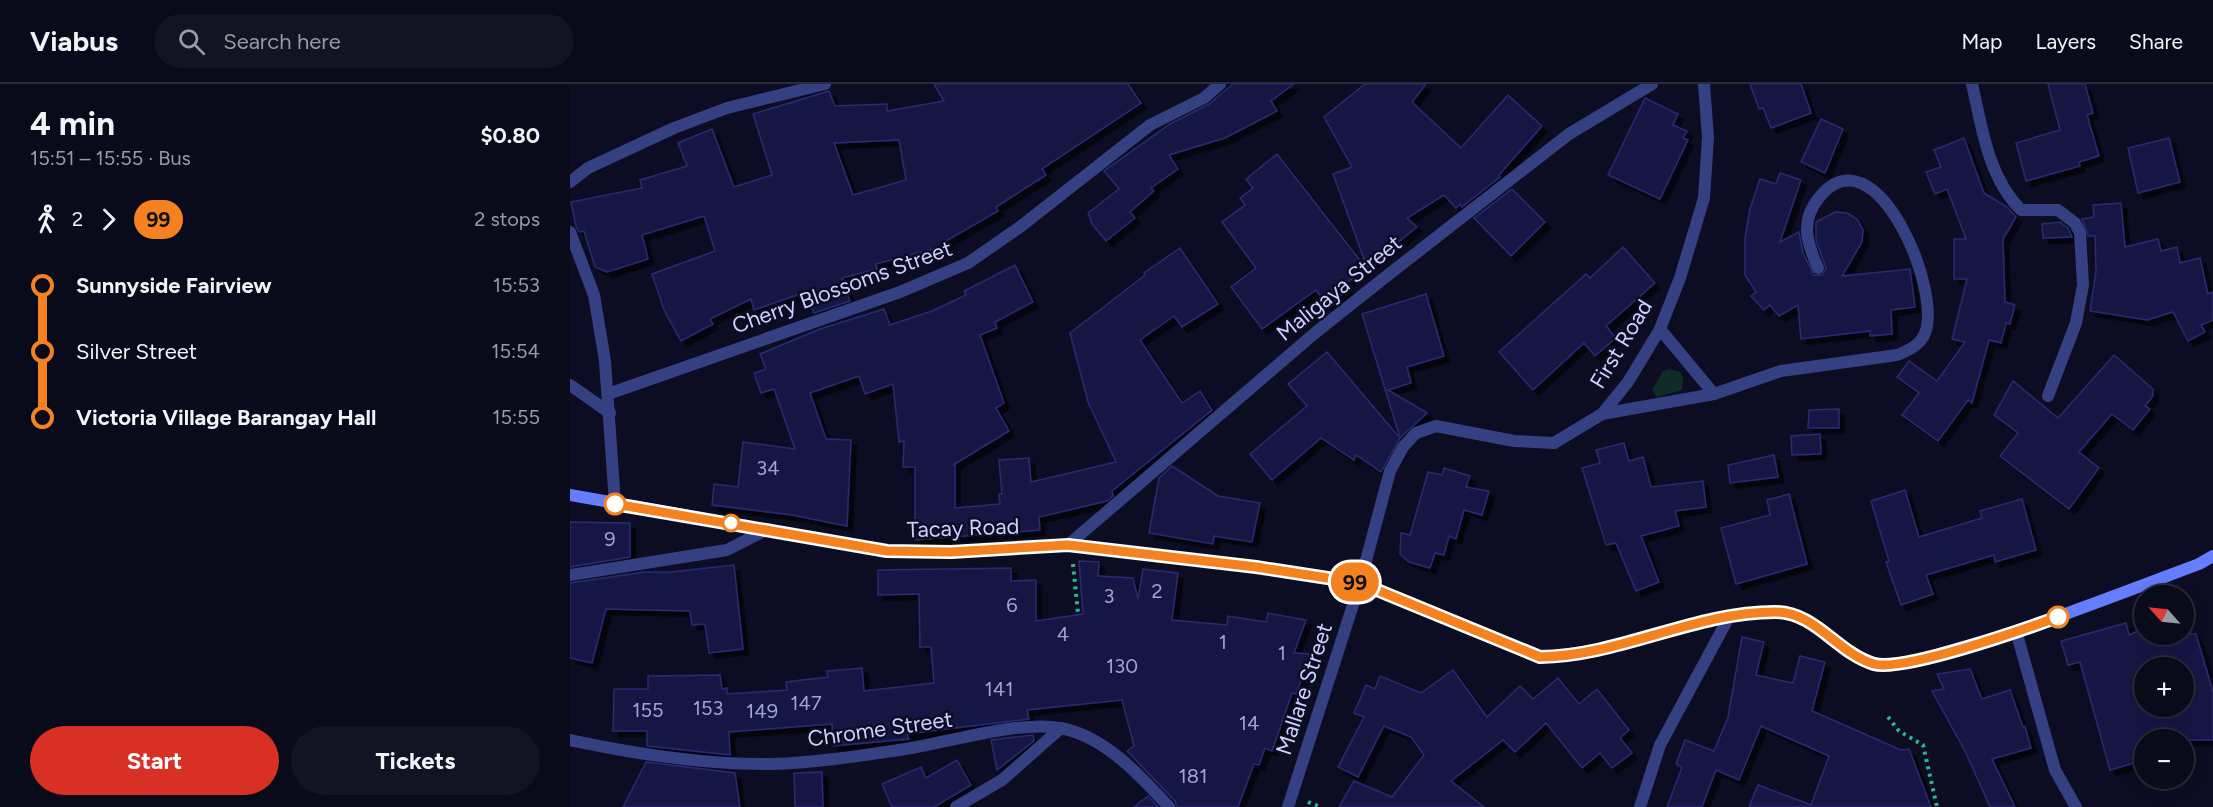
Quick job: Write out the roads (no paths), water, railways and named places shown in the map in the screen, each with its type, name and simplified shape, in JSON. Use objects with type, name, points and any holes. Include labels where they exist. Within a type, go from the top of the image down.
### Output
[{"type":"main road","name":"Tacay Road","points":[[570,495],[887,551],[951,552],[1068,545],[1244,566],[1360,583],[1540,657],[1569,657],[1730,615],[1777,612],[1802,617],[1853,654],[1875,664],[1904,664],[2016,631],[2199,564],[2213,556]]},
{"type":"street","points":[[570,182],[598,163],[674,128],[727,108],[825,84]]},
{"type":"street","name":"Cherry Blossoms Street","points":[[608,394],[900,292],[968,263],[1020,227],[1150,125],[1204,98],[1220,84]]},
{"type":"street","name":"Maligaya Street","points":[[1068,545],[1315,333],[1388,275],[1569,134],[1652,84]]},
{"type":"street","name":"First Road","points":[[1360,583],[1390,471],[1403,447],[1416,433],[1436,426],[1514,441],[1554,443],[1602,414],[1628,382],[1660,329],[1680,278],[1704,198],[1708,137],[1704,84]]},
{"type":"street","points":[[1972,84],[1990,160],[2006,195],[2021,210],[2058,210],[2075,223],[2080,233],[2083,285],[2076,323],[2048,396]]},
{"type":"street","points":[[1602,414],[1714,394],[1781,371],[1897,356],[1913,348],[1923,337],[1929,320],[1913,249],[1885,200],[1860,182],[1846,182],[1830,188],[1819,197],[1809,213],[1805,231],[1818,268]]},
{"type":"street","points":[[570,232],[594,295],[605,361],[615,504]]},
{"type":"street","points":[[1660,329],[1714,394]]},
{"type":"street","points":[[570,385],[610,413]]},
{"type":"street","points":[[570,575],[727,550],[768,529]]},
{"type":"street","name":"Mallare Street","points":[[1288,807],[1360,583]]},
{"type":"street","points":[[1640,807],[1660,745],[1730,615]]},
{"type":"street","points":[[2016,631],[2055,770],[2076,807]]},
{"type":"street","name":"Chrome Street","points":[[570,740],[640,754],[729,763],[775,764],[898,750],[1029,726],[1060,728],[1080,734],[1105,748],[1168,807]]},
{"type":"street","points":[[956,807],[1002,780],[1060,728]]}]
